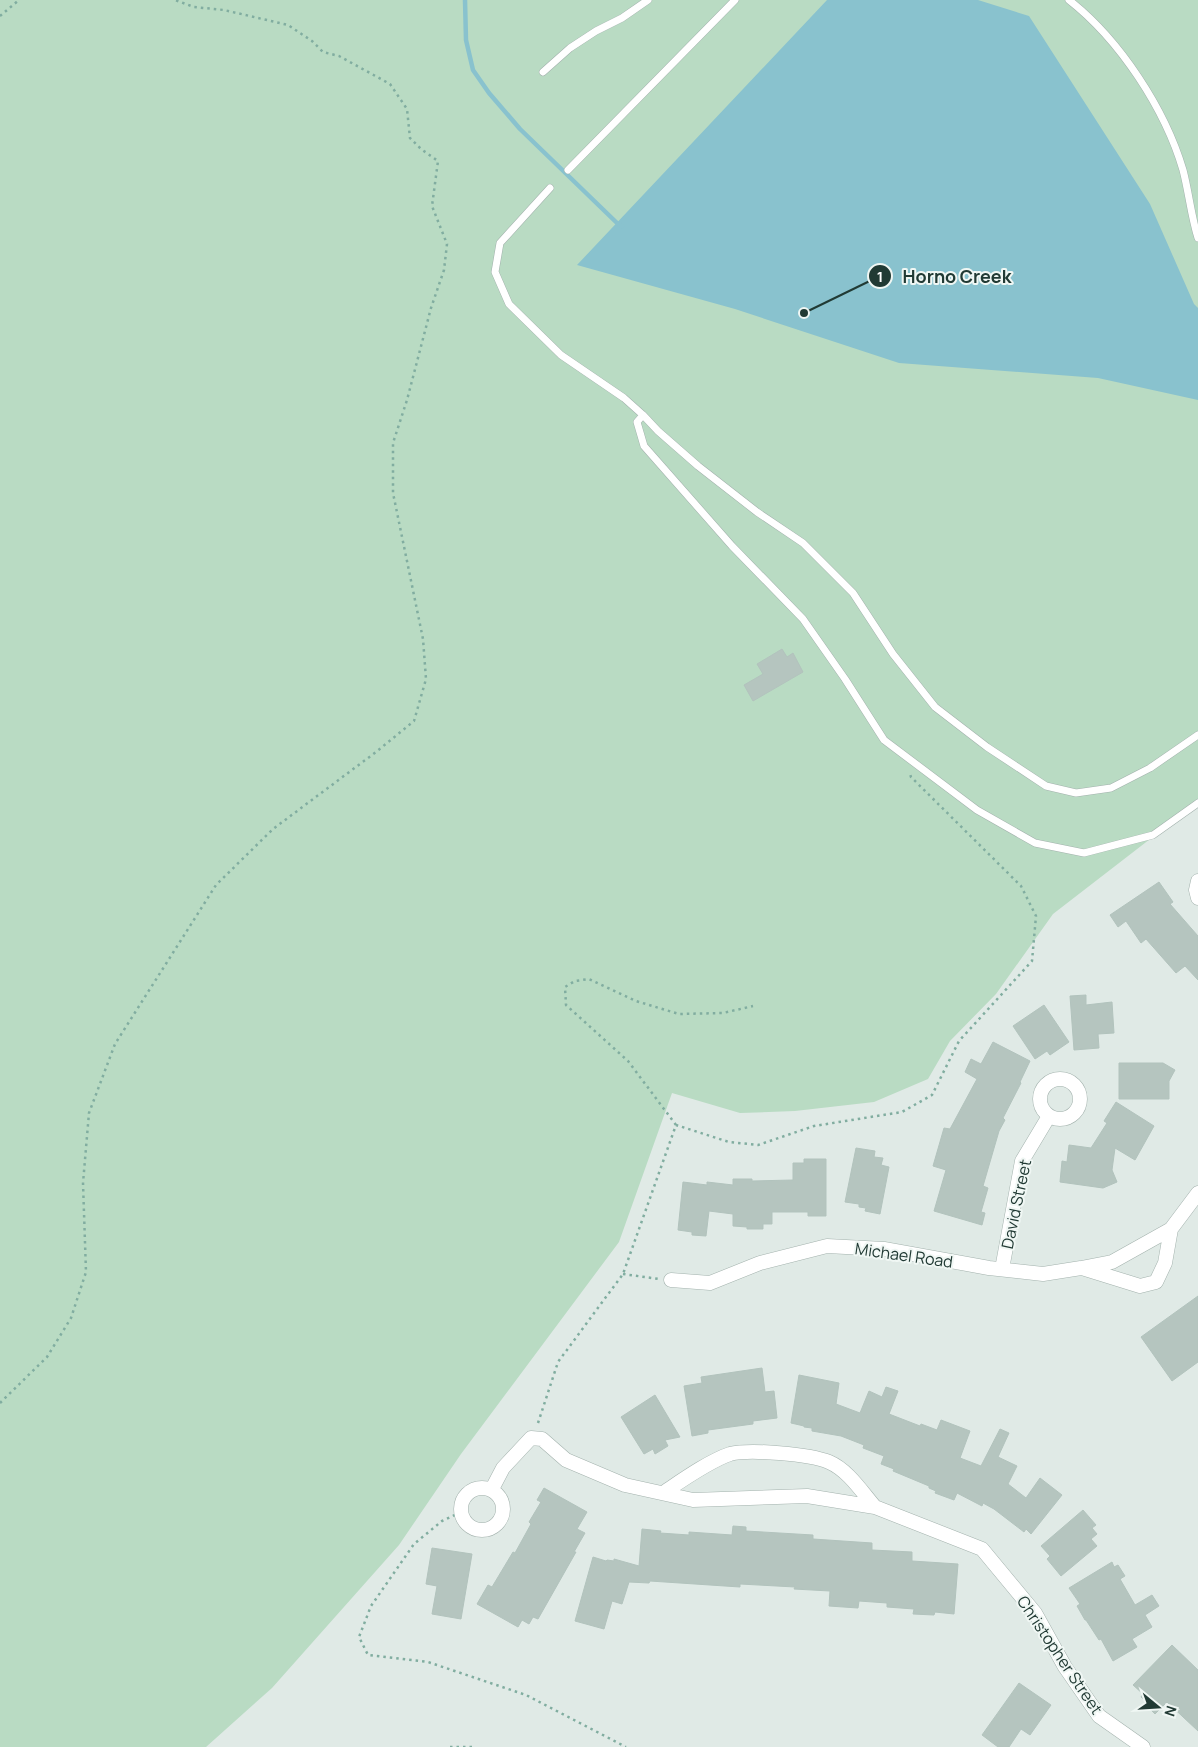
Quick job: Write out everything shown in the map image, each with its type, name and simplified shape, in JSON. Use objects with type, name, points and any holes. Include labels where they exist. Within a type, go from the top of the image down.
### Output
[{"type":"street","points":[[1198,881],[1196,890],[1198,898]]},
{"type":"street","name":"David Street","points":[[1002,1269],[1022,1161],[1049,1116]]},
{"type":"street","name":"Michael Road","points":[[671,1280],[710,1283],[760,1263],[827,1246],[884,1249],[1043,1274],[1081,1268],[1112,1262],[1171,1229],[1198,1193]]},
{"type":"street","name":"Michael Road","points":[[1081,1268],[1140,1286],[1156,1282],[1165,1263],[1171,1229]]},
{"type":"street","points":[[492,1489],[503,1468],[530,1438],[534,1438]]},
{"type":"street","name":"Christopher Street","points":[[534,1438],[542,1438],[566,1460],[625,1485],[693,1500],[807,1496],[876,1507],[982,1549],[1035,1613],[1065,1667],[1099,1716],[1143,1747]]},
{"type":"street","name":"Christopher Street","points":[[663,1493],[695,1472],[730,1454],[768,1452],[811,1457],[830,1462],[846,1474],[876,1507]]},
{"type":"street","points":[[485,1487],[492,1489],[497,1494],[504,1507],[500,1521],[488,1530],[473,1529],[463,1519],[461,1512],[463,1499],[472,1489],[485,1487]]},
{"type":"lane","points":[[543,72],[570,48],[596,31],[622,18],[648,0]]},
{"type":"lane","points":[[568,170],[736,0]]},
{"type":"lane","points":[[1069,0],[1098,26],[1118,50],[1139,80],[1170,133],[1183,171],[1198,238]]},
{"type":"lane","points":[[550,188],[500,243],[495,272],[509,304],[561,355],[624,398],[698,466],[756,512],[803,543],[853,593],[893,654],[935,707],[987,747],[1046,786],[1076,792],[1111,788],[1150,768],[1198,735]]},
{"type":"lane","points":[[642,415],[637,422],[644,446],[732,546],[803,619],[845,679],[884,740],[977,810],[1035,843],[1084,853],[1153,835],[1198,803]]},
{"type":"path","points":[[0,16],[18,0]]},
{"type":"path","points":[[0,1403],[47,1357],[71,1318],[86,1272],[83,1183],[89,1113],[115,1044],[216,885],[273,829],[376,752],[414,721],[426,679],[423,639],[394,493],[393,443],[407,400],[431,308],[444,270],[447,244],[432,206],[438,161],[421,149],[410,138],[407,109],[390,84],[339,56],[323,52],[312,41],[288,25],[224,10],[194,8],[175,0]]},
{"type":"path","points":[[753,1006],[723,1013],[679,1014],[636,1001],[588,979],[575,980],[565,987],[566,1005],[628,1061],[676,1125],[729,1142],[758,1145],[814,1126],[902,1112],[932,1095],[959,1041],[1032,960],[1036,916],[1021,886],[911,777],[905,756]]},
{"type":"path","points":[[534,1438],[558,1362],[623,1274],[676,1125]]},
{"type":"path","points":[[623,1274],[671,1280]]},
{"type":"path","points":[[461,1512],[442,1521],[414,1544],[371,1606],[359,1637],[368,1655],[428,1662],[526,1695],[626,1747]]},
{"type":"path","points":[[450,1747],[472,1747]]},
{"type":"green space","points":[[0,0],[1198,0],[1198,802],[1053,914],[996,994],[950,1041],[928,1079],[874,1102],[795,1111],[740,1113],[672,1093],[619,1242],[461,1454],[399,1545],[272,1688],[206,1747],[0,1747]]},
{"type":"water","points":[[827,0],[978,0],[1029,16],[1150,204],[1194,304],[1198,308],[1198,400],[1098,378],[899,363],[735,309],[577,265]]},
{"type":"building","points":[[782,649],[787,657],[793,653],[803,672],[753,701],[744,685],[763,674],[757,664]]},
{"type":"building","points":[[1159,882],[1173,902],[1170,904],[1198,936],[1198,980],[1185,966],[1176,973],[1146,939],[1141,943],[1126,921],[1118,927],[1110,915]]},
{"type":"building","points":[[1086,995],[1086,1005],[1112,1002],[1114,1033],[1098,1034],[1099,1048],[1074,1050],[1070,996]]},
{"type":"building","points":[[1044,1005],[1069,1042],[1050,1055],[1047,1051],[1035,1059],[1013,1026]]},
{"type":"building","points":[[993,1042],[1030,1061],[1003,1118],[1005,1120],[999,1131],[983,1186],[988,1188],[981,1212],[985,1213],[982,1225],[934,1211],[946,1170],[933,1166],[944,1128],[950,1129],[977,1079],[965,1072],[971,1059],[981,1064]]},
{"type":"building","points":[[1119,1063],[1163,1063],[1175,1070],[1169,1081],[1169,1099],[1119,1099]]},
{"type":"building","points":[[1116,1102],[1154,1126],[1135,1160],[1115,1148],[1112,1170],[1117,1182],[1103,1188],[1060,1182],[1062,1161],[1067,1162],[1069,1145],[1091,1148],[1107,1123],[1104,1121]]},
{"type":"building","points":[[856,1148],[875,1151],[874,1157],[883,1158],[881,1165],[889,1167],[880,1214],[865,1211],[866,1208],[859,1207],[859,1204],[845,1202]]},
{"type":"building","points":[[804,1159],[826,1159],[826,1216],[808,1216],[808,1212],[772,1212],[772,1224],[763,1224],[763,1229],[747,1229],[747,1227],[733,1226],[733,1214],[709,1211],[706,1236],[692,1235],[692,1232],[678,1230],[683,1182],[707,1185],[707,1182],[733,1185],[733,1179],[752,1179],[752,1181],[793,1180],[793,1163],[804,1163]]},
{"type":"building","points":[[1198,1296],[1198,1362],[1172,1381],[1141,1337]]},
{"type":"building","points":[[762,1368],[765,1392],[774,1391],[777,1418],[753,1421],[753,1424],[708,1430],[708,1433],[692,1436],[684,1386],[702,1383],[701,1377]]},
{"type":"building","points":[[799,1375],[839,1383],[836,1404],[860,1413],[869,1391],[882,1397],[886,1387],[898,1391],[889,1414],[920,1426],[921,1424],[937,1430],[941,1420],[970,1431],[960,1458],[981,1466],[1000,1429],[1009,1433],[998,1457],[1017,1466],[1008,1484],[1026,1498],[1040,1478],[1062,1495],[1031,1534],[1026,1529],[1024,1532],[983,1503],[982,1506],[957,1493],[954,1500],[935,1493],[936,1491],[929,1488],[929,1486],[881,1464],[884,1456],[863,1448],[864,1445],[841,1436],[812,1431],[812,1428],[791,1423]]},
{"type":"building","points":[[655,1395],[680,1437],[665,1440],[668,1446],[655,1454],[653,1449],[644,1454],[621,1417]]},
{"type":"building","points":[[544,1488],[587,1512],[577,1529],[585,1533],[538,1619],[533,1617],[529,1624],[522,1620],[518,1627],[477,1604],[488,1585],[492,1587],[513,1552],[515,1553],[531,1524],[529,1522],[541,1502],[537,1500]]},
{"type":"building","points":[[1083,1510],[1096,1525],[1092,1528],[1097,1534],[1091,1539],[1097,1546],[1061,1576],[1047,1559],[1050,1556],[1041,1546]]},
{"type":"building","points":[[733,1526],[746,1527],[746,1531],[813,1535],[813,1539],[872,1543],[872,1550],[912,1552],[912,1561],[958,1564],[954,1614],[935,1612],[934,1615],[913,1614],[914,1609],[887,1607],[887,1603],[859,1601],[858,1608],[829,1606],[830,1591],[794,1589],[795,1587],[740,1584],[740,1587],[650,1581],[649,1583],[629,1582],[622,1604],[612,1601],[604,1629],[575,1621],[593,1557],[606,1561],[614,1561],[614,1559],[639,1566],[642,1529],[661,1531],[660,1533],[689,1535],[689,1532],[732,1535]]},
{"type":"building","points":[[432,1548],[472,1554],[461,1619],[432,1614],[437,1586],[426,1584]]},
{"type":"building","points":[[1112,1562],[1114,1567],[1118,1565],[1125,1576],[1120,1579],[1135,1605],[1152,1595],[1159,1606],[1145,1615],[1152,1627],[1132,1639],[1137,1647],[1113,1661],[1101,1639],[1099,1640],[1085,1620],[1077,1606],[1080,1604],[1069,1588]]},
{"type":"building","points":[[1172,1645],[1198,1670],[1198,1731],[1167,1702],[1155,1714],[1144,1703],[1146,1701],[1141,1697],[1143,1694],[1133,1685]]},
{"type":"building","points":[[1019,1683],[1051,1705],[1030,1735],[1021,1729],[1009,1747],[998,1747],[982,1735]]},
{"type":"waterway","points":[[465,0],[466,40],[473,70],[489,93],[520,129],[622,226]]},
{"type":"place","name":"Horno Creek","points":[[804,313]]}]
